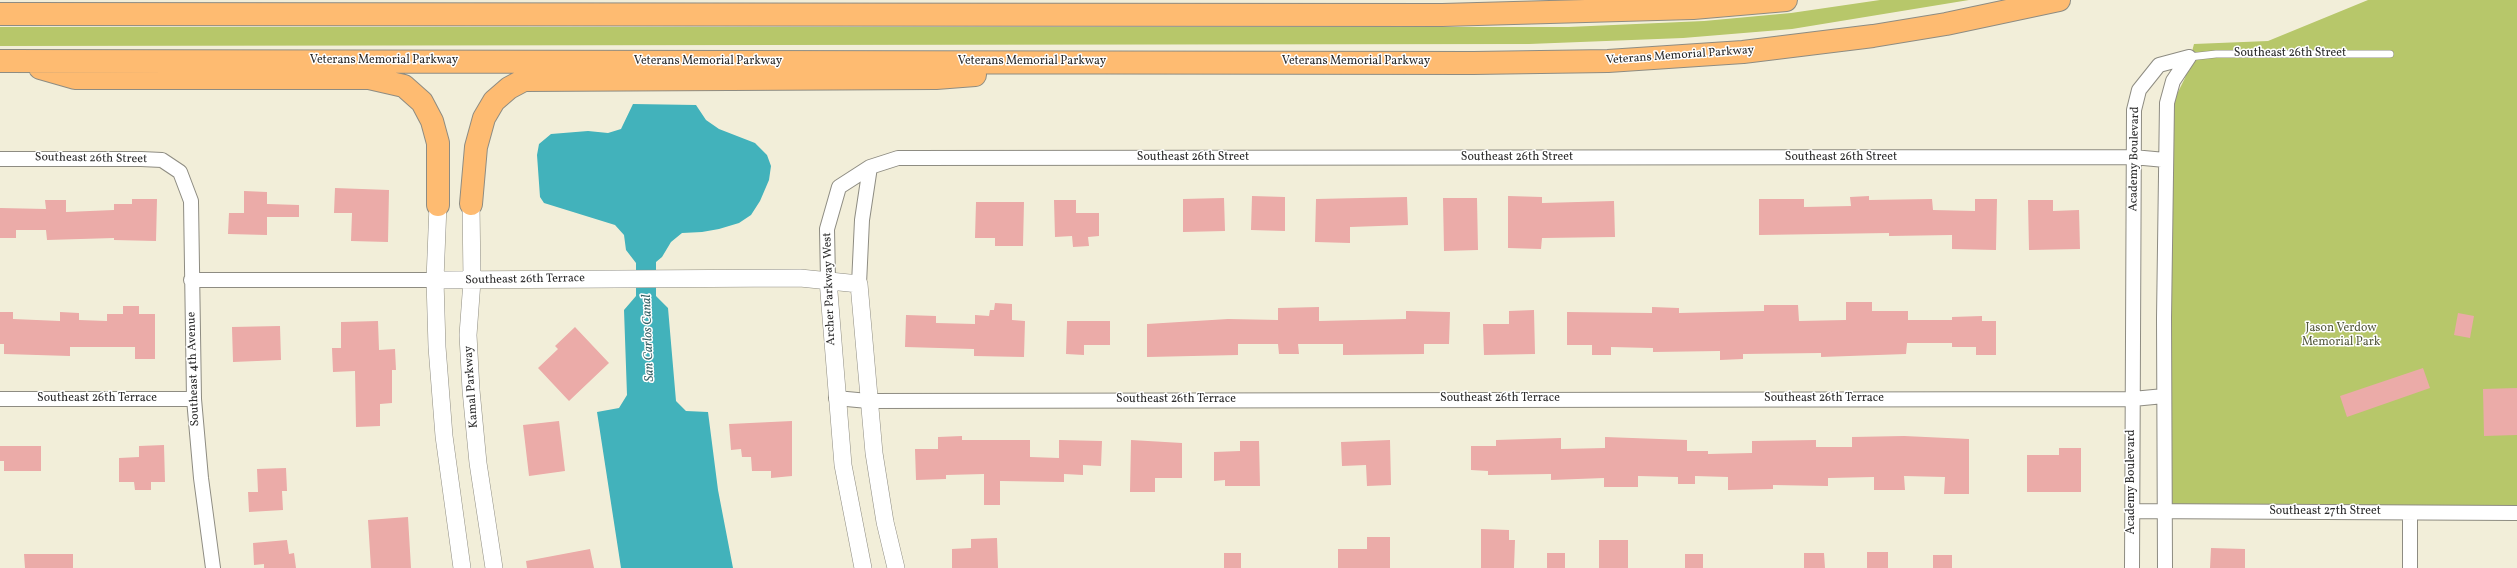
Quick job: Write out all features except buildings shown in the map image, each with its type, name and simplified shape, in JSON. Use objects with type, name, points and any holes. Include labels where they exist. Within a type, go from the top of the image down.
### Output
[{"type":"highway","points":[[0,14],[1442,15],[1693,8],[1786,0]]},
{"type":"highway","name":"Veterans Memorial Parkway","points":[[7,61],[1473,63],[1608,61],[1689,57],[1873,36],[1946,24],[2059,0]]},
{"type":"highway","points":[[7,61],[75,78],[369,78],[404,86],[422,102],[432,121],[438,143],[438,205]]},
{"type":"highway","points":[[471,204],[475,159],[484,118],[494,101],[509,88],[524,80],[936,78],[1116,62]]},
{"type":"street","name":"Academy Boulevard","points":[[2132,568],[2134,110],[2139,90],[2158,65],[2189,57]]},
{"type":"street","points":[[2165,568],[2165,160],[2167,103],[2173,80],[2189,57]]},
{"type":"street","name":"Southeast 26th Street","points":[[870,167],[898,158],[2133,157],[2165,160]]},
{"type":"street","name":"Southeast 26th Street","points":[[0,159],[162,160],[180,172]]},
{"type":"street","points":[[870,167],[862,220],[859,284],[868,401],[885,522],[896,568]]},
{"type":"street","name":"Archer Parkway West","points":[[863,568],[843,465],[836,398],[828,280],[827,229],[832,207],[839,187],[870,167]]},
{"type":"street","name":"Southeast 4th Avenue","points":[[180,172],[191,201],[194,399],[201,478],[213,568]]},
{"type":"street","name":"Kamal Parkway","points":[[471,204],[472,281],[468,335],[471,390],[478,463],[494,568]]},
{"type":"street","points":[[438,205],[435,280],[444,436],[454,522],[462,568]]},
{"type":"street","name":"Southeast 26th Terrace","points":[[191,280],[828,280],[859,284]]},
{"type":"street","name":"Southeast 26th Terrace","points":[[836,398],[868,401],[2132,399],[2164,396]]},
{"type":"street","name":"Southeast 26th Terrace","points":[[0,399],[194,399]]},
{"type":"street","name":"Southeast 27th Street","points":[[2132,511],[2517,513]]},
{"type":"street","points":[[2410,513],[2410,568]]},
{"type":"lane","name":"Southeast 26th Street","points":[[2189,57],[2216,54],[2390,54]]},
{"type":"green space","points":[[1880,0],[1969,0],[1792,29],[1683,38],[1529,44],[0,46],[0,27],[1568,27],[1704,21],[1791,13]]},
{"type":"green space","name":"Jason Verdow Memorial Park","points":[[2368,0],[2517,0],[2517,513],[2165,511],[2165,160],[2175,98],[2185,78],[2194,44],[2268,41]]},
{"type":"water","name":"San Carlos Canal","points":[[633,104],[696,105],[706,120],[719,129],[755,143],[767,155],[771,166],[769,180],[760,201],[751,215],[739,223],[719,229],[682,233],[671,242],[662,257],[656,262],[656,296],[668,308],[676,401],[686,411],[708,412],[718,490],[733,568],[621,568],[597,412],[619,408],[627,395],[624,310],[636,296],[636,263],[626,250],[624,235],[615,225],[544,203],[540,197],[537,155],[539,144],[551,134],[588,131],[608,133],[621,129]]}]
